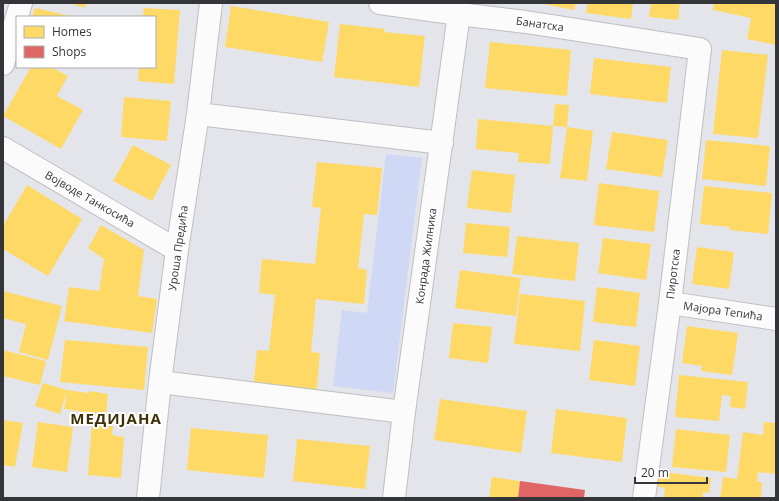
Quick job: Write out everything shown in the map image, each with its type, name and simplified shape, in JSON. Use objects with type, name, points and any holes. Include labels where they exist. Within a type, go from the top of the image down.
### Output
[{"type":"street","points":[[17,16],[21,3]]},
{"type":"street","name":"Уроша Предића","points":[[148,498],[160,382],[177,250],[198,114],[211,3]]},
{"type":"street","name":"Банатска","points":[[380,3],[526,22],[700,49]]},
{"type":"street","name":"Конрада Жилника","points":[[394,498],[404,412],[459,14]]},
{"type":"street","points":[[3,64],[16,20]]},
{"type":"street","name":"Пиротска","points":[[644,498],[670,303],[700,49]]},
{"type":"street","points":[[198,114],[442,143]]},
{"type":"street","name":"Војводе Танкосића","points":[[3,148],[177,250]]},
{"type":"street","name":"Мајора Тепића","points":[[670,303],[776,319]]},
{"type":"street","points":[[160,382],[404,412]]},
{"type":"shaded area","points":[[386,154],[422,158],[393,393],[333,386],[342,310],[367,313]]},
{"type":"building: Homes","points":[[70,3],[86,3],[85,8]]},
{"type":"building: Homes","points":[[538,3],[576,3],[574,10]]},
{"type":"building: Homes","points":[[588,3],[633,3],[631,19],[586,13]]},
{"type":"building: Homes","points":[[651,3],[680,3],[678,20],[649,17]]},
{"type":"building: Homes","points":[[714,3],[776,3],[776,45],[747,39],[751,18],[713,10]]},
{"type":"building: Homes","points":[[231,6],[329,22],[322,62],[225,47]]},
{"type":"building: Homes","points":[[35,8],[70,16],[32,16]]},
{"type":"building: Homes","points":[[144,8],[180,10],[174,84],[138,81],[139,68],[156,68],[156,16],[143,16]]},
{"type":"building: Homes","points":[[340,24],[385,29],[384,32],[425,36],[419,87],[334,77]]},
{"type":"building: Homes","points":[[490,42],[571,50],[567,96],[485,88]]},
{"type":"building: Homes","points":[[722,50],[768,55],[758,138],[713,134]]},
{"type":"building: Homes","points":[[594,58],[671,67],[667,103],[590,94]]},
{"type":"building: Homes","points":[[30,68],[53,68],[68,76],[57,96],[83,110],[61,149],[3,116]]},
{"type":"building: Homes","points":[[124,97],[171,101],[167,141],[121,137]]},
{"type":"building: Homes","points":[[555,104],[569,105],[567,127],[553,126]]},
{"type":"building: Homes","points":[[478,119],[553,126],[550,164],[518,162],[519,153],[476,149]]},
{"type":"building: Homes","points":[[567,127],[593,131],[587,181],[560,178]]},
{"type":"building: Homes","points":[[612,132],[668,140],[662,177],[606,169]]},
{"type":"building: Homes","points":[[706,140],[770,146],[766,186],[702,179]]},
{"type":"building: Homes","points":[[133,145],[171,165],[152,201],[113,181]]},
{"type":"building: Homes","points":[[317,162],[382,168],[377,215],[364,214],[358,268],[367,270],[364,304],[316,299],[311,352],[320,353],[316,396],[253,390],[257,350],[269,351],[275,295],[259,293],[262,259],[315,264],[321,208],[312,207]]},
{"type":"building: Homes","points":[[472,170],[515,175],[511,213],[467,208]]},
{"type":"building: Homes","points":[[599,183],[659,191],[654,232],[594,225]]},
{"type":"building: Homes","points":[[27,185],[82,219],[48,276],[3,249],[3,226]]},
{"type":"building: Homes","points":[[704,186],[772,193],[768,234],[729,230],[730,227],[700,224]]},
{"type":"building: Homes","points":[[466,223],[510,227],[507,257],[463,253]]},
{"type":"building: Homes","points":[[101,225],[144,250],[138,296],[157,299],[152,333],[64,321],[69,287],[99,291],[104,259],[88,248]]},
{"type":"building: Homes","points":[[517,236],[579,243],[575,281],[512,274]]},
{"type":"building: Homes","points":[[603,238],[651,244],[646,280],[598,273]]},
{"type":"building: Homes","points":[[697,247],[734,252],[729,289],[692,284]]},
{"type":"building: Homes","points":[[460,270],[521,278],[516,316],[455,308]]},
{"type":"building: Homes","points":[[597,287],[640,293],[636,327],[593,322]]},
{"type":"building: Homes","points":[[3,291],[62,306],[48,360],[19,352],[26,324],[3,318]]},
{"type":"building: Homes","points":[[520,294],[585,301],[580,351],[514,344]]},
{"type":"building: Homes","points":[[453,323],[492,327],[488,363],[449,358]]},
{"type":"building: Homes","points":[[687,326],[738,333],[732,375],[701,371],[702,366],[682,363]]},
{"type":"building: Homes","points":[[65,340],[148,347],[144,390],[60,382]]},
{"type":"building: Homes","points":[[594,340],[640,346],[635,386],[589,380]]},
{"type":"building: Homes","points":[[3,350],[46,361],[40,385],[3,376]]},
{"type":"building: Homes","points":[[679,375],[748,382],[745,409],[730,407],[731,396],[722,395],[719,421],[675,417]]},
{"type":"building: Homes","points":[[43,383],[67,390],[60,414],[35,406]]},
{"type":"building: Homes","points":[[67,390],[108,394],[106,415],[64,409]]},
{"type":"building: Homes","points":[[440,399],[527,411],[521,453],[434,440]]},
{"type":"building: Homes","points":[[556,409],[627,418],[622,462],[551,453]]},
{"type":"building: Homes","points":[[3,420],[23,423],[15,467],[3,465]]},
{"type":"building: Homes","points":[[38,422],[73,427],[67,472],[32,467]]},
{"type":"building: Homes","points":[[764,422],[776,423],[776,474],[758,472],[757,482],[762,482],[761,498],[720,498],[723,477],[737,479],[743,432],[763,435]]},
{"type":"building: Homes","points":[[92,423],[113,425],[112,435],[124,437],[121,478],[88,475]]},
{"type":"building: Homes","points":[[191,428],[268,435],[264,478],[187,470]]},
{"type":"building: Homes","points":[[676,429],[730,435],[726,472],[672,467]]},
{"type":"building: Homes","points":[[297,439],[370,446],[365,489],[293,481]]},
{"type":"building: Homes","points":[[656,471],[711,478],[709,493],[703,492],[703,498],[664,498],[665,488],[655,486]]},
{"type":"building: Homes","points":[[492,477],[520,481],[518,498],[489,498]]},
{"type":"building: Shops","points":[[520,481],[585,490],[584,498],[518,498]]},
{"type":"district","name":"МЕДИЈАНА","points":[[116,419]]}]
